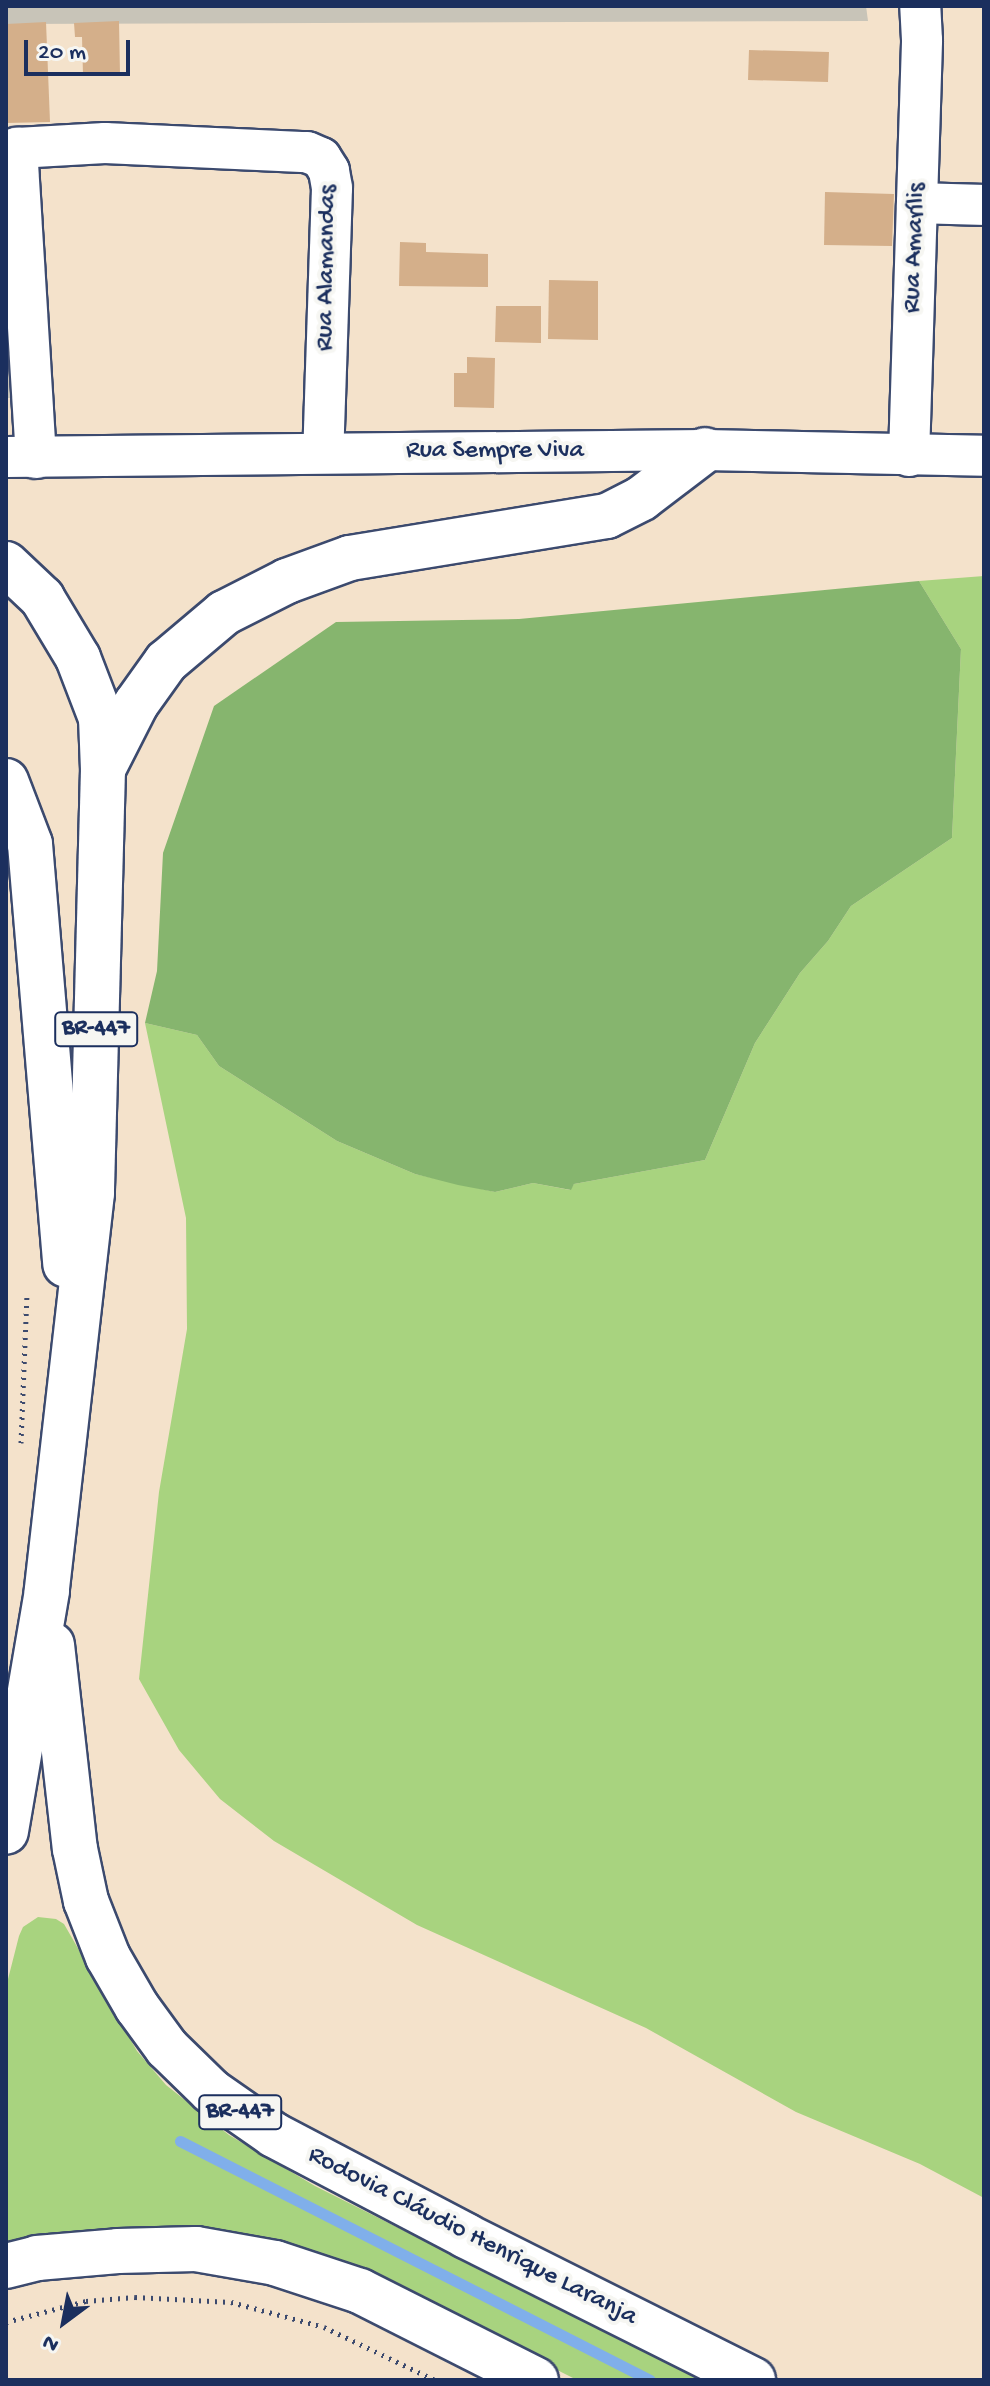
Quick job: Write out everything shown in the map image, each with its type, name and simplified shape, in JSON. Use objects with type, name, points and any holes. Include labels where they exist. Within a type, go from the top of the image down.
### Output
[{"type":"main road","points":[[103,769],[136,704],[166,662],[224,613],[287,581],[350,558],[607,516],[642,498],[705,450]]},
{"type":"main road","name":"BR-447","points":[[6,564],[42,598],[78,658],[101,718],[103,769],[92,1193],[77,1351],[47,1591],[6,1832]]},
{"type":"main road","name":"BR-447","points":[[6,781],[30,844],[67,1291],[77,1351]]},
{"type":"main road","name":"Rodovia Cláudio Henrique Laranja","points":[[47,1591],[75,1849],[86,1901],[108,1957],[137,2007],[167,2048],[211,2091],[274,2135],[753,2380]]},
{"type":"main road","points":[[6,2266],[64,2256],[196,2249],[275,2263],[360,2291],[536,2380]]},
{"type":"street","name":"Rua Amarílis","points":[[909,456],[921,23]]},
{"type":"street","name":"Rua Alamandas","points":[[21,458],[17,148],[105,143],[307,152],[321,158],[329,171],[332,188],[323,453]]},
{"type":"street","points":[[917,203],[984,205]]},
{"type":"street","name":"Rua Sempre Viva","points":[[21,458],[705,450],[984,456]]},
{"type":"path","points":[[6,2322],[75,2304],[123,2298],[183,2297],[231,2302],[324,2327],[435,2380]]},
{"type":"shaded area","points":[[6,6],[866,6],[868,21],[6,24]]},
{"type":"shaded area","points":[[6,200],[15,398],[6,398]]},
{"type":"green space","points":[[984,576],[984,2198],[920,2164],[796,2112],[646,2028],[417,1925],[274,1841],[220,1799],[179,1750],[139,1679],[159,1492],[187,1329],[186,1218],[145,1023],[197,1035],[219,1066],[337,1141],[415,1174],[495,1192],[533,1183],[570,1190],[574,1184],[705,1160],[755,1043],[800,973],[828,941],[851,906],[952,838],[961,649],[919,581]]},
{"type":"green space","points":[[919,581],[961,649],[952,838],[851,906],[828,941],[800,973],[755,1043],[705,1160],[574,1184],[571,1190],[533,1183],[495,1192],[458,1185],[415,1174],[337,1141],[219,1066],[197,1035],[145,1023],[157,971],[163,853],[214,706],[336,622],[519,619]]},
{"type":"green space","points":[[38,1917],[56,1919],[64,1924],[137,2051],[166,2085],[229,2135],[315,2186],[701,2380],[577,2380],[381,2281],[6,2252],[6,1987],[23,1927]]},
{"type":"building","points":[[119,21],[120,74],[83,75],[82,37],[75,37],[74,23]]},
{"type":"building","points":[[46,22],[50,122],[6,123],[6,24]]},
{"type":"building","points":[[749,50],[829,52],[828,82],[748,80]]},
{"type":"building","points":[[825,192],[894,194],[892,246],[824,245]]},
{"type":"building","points":[[400,242],[426,243],[426,252],[488,254],[488,287],[399,286]]},
{"type":"building","points":[[549,280],[598,281],[598,340],[548,339]]},
{"type":"building","points":[[496,306],[541,306],[541,343],[495,342]]},
{"type":"building","points":[[467,357],[495,358],[494,408],[454,407],[454,373],[467,373]]},
{"type":"waterway","points":[[180,2141],[650,2380]]}]
